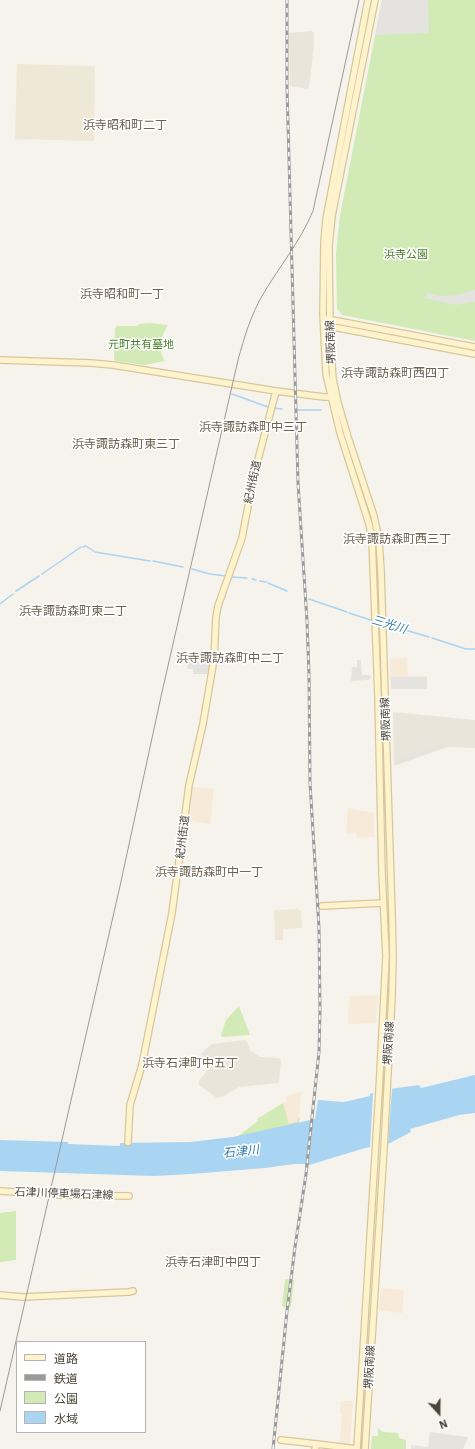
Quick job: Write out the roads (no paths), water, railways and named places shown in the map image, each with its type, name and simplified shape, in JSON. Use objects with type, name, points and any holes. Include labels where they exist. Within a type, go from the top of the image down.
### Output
[{"type":"main road","name":"堺阪南線","points":[[357,1449],[386,956],[382,873],[376,621],[372,539],[370,528],[340,433],[334,397],[325,361],[323,318],[324,244],[326,219],[368,0]]},
{"type":"main road","name":"堺阪南線","points":[[365,1449],[384,1145],[393,956],[383,622],[379,540],[374,516],[334,397],[331,360],[329,246],[332,216],[375,0]]},
{"type":"main road","points":[[323,318],[475,347]]},
{"type":"main road","points":[[323,326],[330,326],[475,354]]},
{"type":"main road","points":[[0,360],[51,361],[113,365],[276,391],[334,397]]},
{"type":"main road","name":"紀州街道","points":[[128,1142],[130,1105],[142,1065],[172,913],[189,785],[204,724],[214,659],[218,606],[242,538],[254,475],[276,391]]},
{"type":"main road","points":[[322,906],[384,903]]},
{"type":"main road","name":"石津川停車場石津線","points":[[0,1191],[57,1195],[129,1196]]},
{"type":"main road","points":[[0,1295],[24,1297],[133,1291]]},
{"type":"main road","points":[[281,1440],[316,1447],[357,1449]]},
{"type":"water","name":"石津川","points":[[475,1075],[475,1113],[459,1115],[410,1129],[411,1132],[390,1143],[365,1148],[306,1166],[305,1164],[294,1164],[265,1168],[155,1176],[0,1171],[0,1140],[68,1142],[68,1144],[120,1146],[120,1143],[190,1142],[233,1137],[315,1119],[318,1100],[344,1102],[370,1096],[372,1093],[390,1089],[419,1085],[421,1088]]},
{"type":"waterway","points":[[232,394],[268,407]]},
{"type":"waterway","points":[[274,408],[282,409]]},
{"type":"waterway","points":[[297,410],[321,410]]},
{"type":"waterway","name":"三光川","points":[[83,547],[86,546],[95,552],[150,561]]},
{"type":"waterway","name":"三光川","points":[[42,574],[81,547]]},
{"type":"waterway","name":"三光川","points":[[153,561],[183,567]]},
{"type":"waterway","name":"三光川","points":[[192,569],[210,574],[226,576]]},
{"type":"waterway","name":"三光川","points":[[16,591],[39,576]]},
{"type":"waterway","name":"三光川","points":[[231,577],[247,578]]},
{"type":"waterway","name":"三光川","points":[[252,579],[256,580]]},
{"type":"waterway","name":"三光川","points":[[260,581],[266,582]]},
{"type":"waterway","name":"三光川","points":[[268,583],[287,591]]},
{"type":"waterway","name":"三光川","points":[[0,604],[13,594]]},
{"type":"waterway","name":"三光川","points":[[309,599],[347,612]]},
{"type":"waterway","name":"三光川","points":[[349,613],[374,621]]},
{"type":"waterway","name":"三光川","points":[[378,622],[429,637]]},
{"type":"waterway","name":"三光川","points":[[432,638],[466,649],[475,649]]},
{"type":"tram line","points":[[0,1411],[238,360],[248,327],[258,303],[302,233],[313,211],[359,0]]},
{"type":"railway","points":[[273,1449],[287,1311],[306,1174],[319,1052],[320,1010],[319,928],[310,783],[307,621],[298,483],[287,88],[287,0]]},
{"type":"district","name":"浜寺昭和町二丁","points":[[125,126]]},
{"type":"district","name":"浜寺昭和町一丁","points":[[122,295]]},
{"type":"district","name":"浜寺諏訪森町西四丁","points":[[395,374]]},
{"type":"district","name":"浜寺諏訪森町中三丁","points":[[253,428]]},
{"type":"district","name":"浜寺諏訪森町東三丁","points":[[126,445]]},
{"type":"district","name":"浜寺諏訪森町西三丁","points":[[397,540]]},
{"type":"district","name":"浜寺諏訪森町東二丁","points":[[73,612]]},
{"type":"district","name":"浜寺諏訪森町中二丁","points":[[230,659]]},
{"type":"district","name":"浜寺諏訪森町中一丁","points":[[209,873]]},
{"type":"district","name":"浜寺石津町中五丁","points":[[190,1064]]},
{"type":"district","name":"浜寺石津町中四丁","points":[[213,1263]]},
{"type":"park label","name":"浜寺公園","points":[[406,255]]},
{"type":"park label","name":"元町共有墓地","points":[[141,345]]}]
